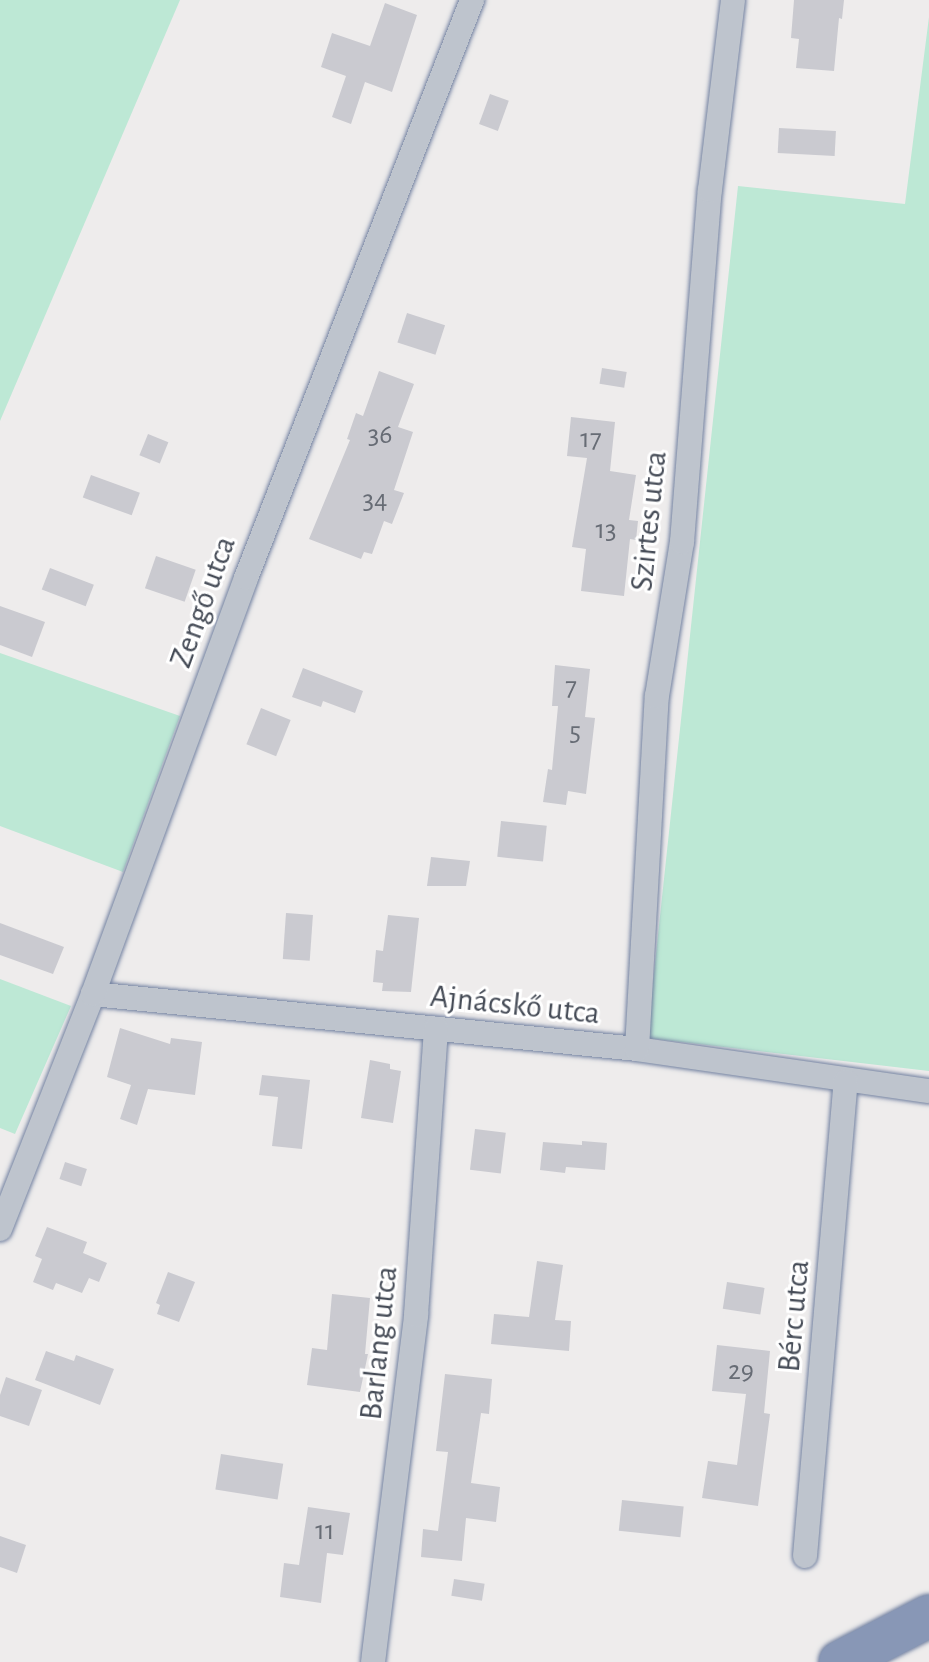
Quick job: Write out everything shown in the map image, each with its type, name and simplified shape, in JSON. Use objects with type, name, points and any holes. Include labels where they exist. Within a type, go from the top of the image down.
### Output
[{"type":"highway","points":[[840,1662],[929,1616]]},
{"type":"street","name":"Zengő utca","points":[[0,1229],[93,994],[251,563],[472,0]]},
{"type":"street","name":"Szirtes utca","points":[[637,1049],[657,696],[682,542],[710,190],[733,0]]},
{"type":"street","name":"Ajnácskő utca","points":[[93,994],[637,1049],[846,1082],[929,1091]]},
{"type":"street","name":"Barlang utca","points":[[373,1662],[416,1315],[436,1029]]},
{"type":"street","name":"Bérc utca","points":[[805,1556],[846,1082]]},
{"type":"green space","points":[[0,0],[180,0],[0,421]]},
{"type":"green space","points":[[929,17],[929,1071],[647,1038],[738,186],[905,204]]},
{"type":"green space","points":[[0,653],[180,716],[123,872],[0,826]]},
{"type":"green space","points":[[0,979],[71,1006],[15,1134],[0,1128]]},
{"type":"building","points":[[794,0],[844,0],[842,19],[839,18],[834,71],[796,68],[799,39],[791,38]]},
{"type":"building","points":[[385,3],[417,15],[392,92],[365,82],[351,124],[332,117],[346,76],[321,67],[332,33],[370,46]]},
{"type":"building","points":[[490,94],[509,101],[498,131],[479,124]]},
{"type":"building","points":[[779,128],[836,131],[835,156],[778,153]]},
{"type":"building","points":[[407,313],[445,325],[435,355],[397,342]]},
{"type":"building","points":[[602,368],[627,372],[624,388],[599,384]]},
{"type":"building","points":[[379,371],[414,384],[398,427],[413,432],[394,490],[404,493],[392,524],[384,521],[372,554],[364,552],[361,559],[309,539],[350,440],[347,439],[356,413],[363,416]]},
{"type":"building","points":[[571,417],[615,422],[610,471],[636,475],[629,520],[638,521],[636,540],[630,539],[624,596],[581,591],[586,549],[572,547],[587,458],[567,456]]},
{"type":"building","points":[[148,434],[168,442],[160,464],[139,455]]},
{"type":"building","points":[[91,475],[140,493],[132,515],[83,498]]},
{"type":"building","points":[[156,556],[196,570],[185,602],[145,588]]},
{"type":"building","points":[[50,568],[94,585],[86,606],[42,589]]},
{"type":"building","points":[[0,606],[45,622],[32,657],[0,645]]},
{"type":"building","points":[[555,665],[590,669],[585,717],[595,718],[586,794],[568,791],[566,805],[543,802],[548,769],[552,770],[558,706],[552,706]]},
{"type":"building","points":[[303,668],[363,691],[355,713],[323,701],[321,707],[292,697]]},
{"type":"building","points":[[261,708],[291,720],[276,756],[246,744]]},
{"type":"building","points":[[501,821],[547,826],[543,862],[497,857]]},
{"type":"building","points":[[431,857],[470,861],[466,886],[427,886]]},
{"type":"building","points":[[286,913],[313,915],[310,961],[283,959]]},
{"type":"building","points":[[388,915],[419,918],[411,992],[382,991],[383,983],[373,982],[376,950],[383,951]]},
{"type":"building","points":[[0,923],[64,947],[53,974],[0,955]]},
{"type":"building","points":[[120,1028],[170,1044],[171,1038],[202,1042],[195,1095],[148,1089],[137,1125],[120,1119],[131,1085],[107,1077]]},
{"type":"building","points":[[370,1060],[390,1064],[390,1069],[401,1071],[393,1123],[361,1118]]},
{"type":"building","points":[[262,1075],[310,1080],[302,1149],[272,1146],[278,1097],[259,1095]]},
{"type":"building","points":[[475,1129],[506,1133],[501,1173],[470,1170]]},
{"type":"building","points":[[582,1141],[607,1143],[605,1170],[566,1167],[565,1173],[540,1170],[543,1142],[582,1145]]},
{"type":"building","points":[[65,1162],[87,1169],[81,1186],[59,1179]]},
{"type":"building","points":[[47,1227],[87,1242],[83,1253],[107,1263],[99,1282],[89,1278],[82,1293],[56,1283],[53,1290],[33,1282],[42,1259],[35,1256]]},
{"type":"building","points":[[537,1261],[563,1265],[555,1320],[571,1321],[569,1351],[491,1344],[494,1314],[529,1317]]},
{"type":"building","points":[[168,1272],[195,1282],[179,1322],[157,1314],[160,1305],[156,1303]]},
{"type":"building","points":[[727,1282],[765,1288],[760,1315],[723,1309]]},
{"type":"building","points":[[332,1294],[370,1298],[365,1354],[368,1354],[360,1392],[307,1385],[312,1348],[327,1350]]},
{"type":"building","points":[[717,1345],[770,1351],[764,1413],[770,1414],[758,1506],[702,1498],[708,1461],[737,1465],[746,1394],[712,1391]]},
{"type":"building","points":[[46,1351],[74,1361],[76,1355],[114,1369],[100,1405],[35,1380]]},
{"type":"building","points":[[445,1374],[492,1379],[489,1414],[481,1413],[471,1483],[500,1487],[496,1522],[466,1518],[462,1561],[421,1557],[423,1529],[438,1531],[448,1452],[436,1451]]},
{"type":"building","points":[[6,1377],[42,1390],[29,1426],[0,1416],[0,1395]]},
{"type":"building","points":[[221,1454],[283,1464],[278,1499],[215,1490]]},
{"type":"building","points":[[622,1500],[684,1506],[680,1537],[619,1531]]},
{"type":"building","points":[[308,1507],[350,1513],[343,1555],[327,1553],[321,1603],[280,1597],[284,1563],[299,1565]]},
{"type":"building","points":[[0,1536],[26,1545],[17,1573],[0,1567]]},
{"type":"building","points":[[454,1579],[485,1584],[482,1601],[451,1596]]}]
